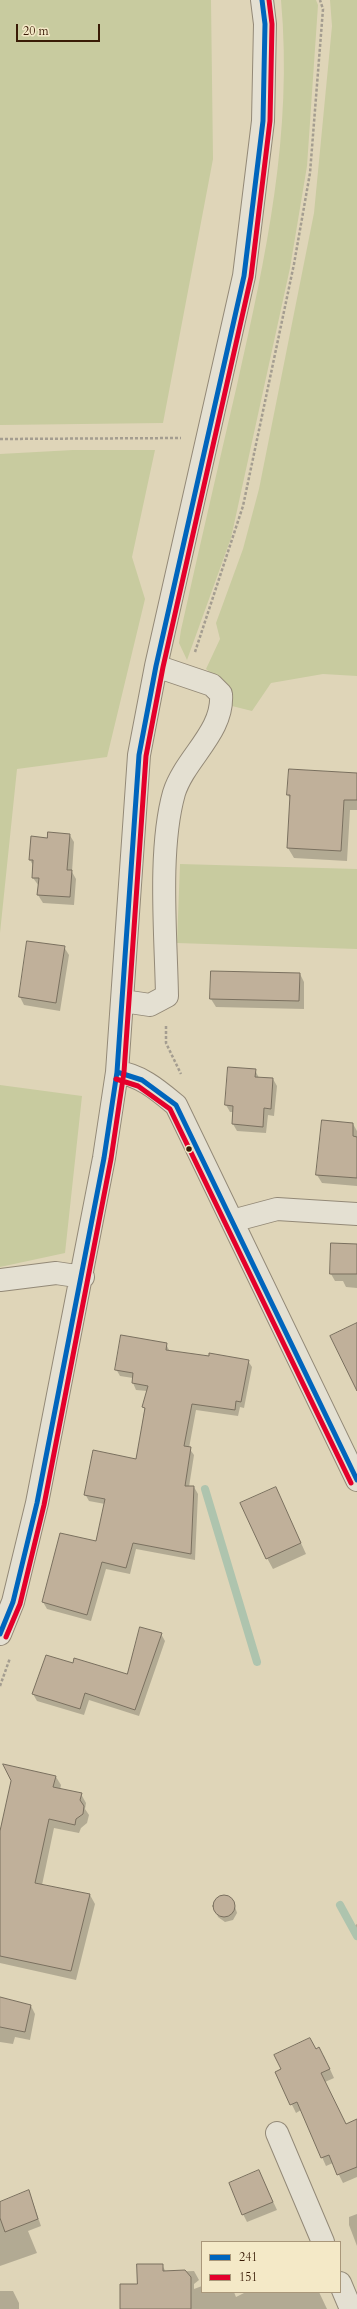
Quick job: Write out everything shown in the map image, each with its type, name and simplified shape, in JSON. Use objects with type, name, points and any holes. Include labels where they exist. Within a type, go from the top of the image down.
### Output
[{"type":"street","points":[[0,1634],[13,1602],[37,1503],[83,1277],[104,1158],[117,1072],[123,1001],[130,867],[139,755],[156,666],[245,268],[263,121],[265,24],[262,0]]},
{"type":"street","points":[[123,1001],[150,1005],[167,996],[165,884],[168,829],[174,794],[182,772],[216,724],[222,707],[221,694],[212,685],[188,675],[156,666]]},
{"type":"street","points":[[117,1072],[129,1074],[154,1087],[176,1106],[357,1480]]},
{"type":"street","points":[[232,1221],[277,1209],[357,1214]]},
{"type":"street","points":[[0,1280],[56,1273],[83,1277]]},
{"type":"street","points":[[278,2133],[323,2241]]},
{"type":"street","points":[[341,2285],[351,2309]]},
{"type":"path","points":[[188,675],[243,506],[294,264],[310,173],[323,8],[320,0]]},
{"type":"path","points":[[0,439],[208,438]]},
{"type":"green space","points":[[0,0],[211,0],[213,159],[163,423],[0,425]]},
{"type":"green space","points":[[281,0],[316,0],[318,5],[307,166],[290,268],[231,538],[187,660],[179,643],[181,630],[248,337],[267,242],[274,194],[280,146],[283,98],[284,49]]},
{"type":"green space","points":[[330,0],[357,0],[357,676],[323,674],[271,683],[252,711],[228,705],[222,682],[206,669],[220,639],[216,623],[243,549],[259,489],[314,213],[332,26]]},
{"type":"green space","points":[[73,450],[155,450],[132,557],[145,599],[107,757],[17,769],[0,933],[0,454]]},
{"type":"green space","points":[[180,864],[357,869],[357,949],[177,943]]},
{"type":"green space","points":[[0,1085],[82,1096],[65,1253],[0,1267]]},
{"type":"building","points":[[289,769],[357,773],[357,800],[344,800],[341,851],[287,848],[290,795],[287,795]]},
{"type":"building","points":[[48,832],[70,834],[67,870],[72,870],[70,897],[37,895],[39,878],[32,878],[33,860],[29,860],[31,836],[47,838]]},
{"type":"building","points":[[27,941],[65,946],[56,1003],[19,997]]},
{"type":"building","points":[[211,971],[300,973],[299,1001],[210,999]]},
{"type":"building","points":[[228,1067],[256,1069],[255,1077],[273,1078],[271,1109],[264,1108],[263,1127],[232,1124],[233,1106],[225,1105]]},
{"type":"building","points":[[322,1120],[353,1123],[353,1136],[357,1137],[357,1178],[316,1175]]},
{"type":"building","points":[[331,1243],[357,1244],[357,1274],[330,1274]]},
{"type":"building","points":[[357,1323],[357,1391],[330,1336]]},
{"type":"building","points":[[121,1335],[167,1343],[166,1350],[209,1356],[209,1353],[249,1360],[241,1402],[236,1401],[235,1410],[192,1404],[184,1446],[191,1447],[185,1486],[194,1486],[191,1554],[133,1543],[126,1568],[102,1562],[87,1615],[42,1602],[60,1533],[96,1541],[105,1499],[84,1495],[93,1450],[136,1459],[145,1408],[142,1407],[148,1386],[132,1383],[133,1373],[115,1370]]},
{"type":"building","points":[[276,1487],[301,1543],[266,1559],[240,1503]]},
{"type":"building","points":[[140,1627],[162,1633],[135,1710],[85,1693],[80,1709],[32,1694],[46,1655],[73,1663],[74,1658],[127,1674]]},
{"type":"building","points":[[3,1764],[56,1776],[53,1787],[82,1793],[80,1800],[84,1806],[83,1814],[76,1819],[75,1825],[49,1819],[35,1883],[90,1894],[71,1971],[0,1956],[0,1831],[11,1781]]},
{"type":"building","points":[[220,1895],[228,1895],[235,1902],[235,1910],[228,1917],[220,1917],[213,1910],[213,1902]]},
{"type":"building","points":[[0,1997],[31,2005],[25,2032],[0,2027]]},
{"type":"building","points":[[310,2038],[316,2049],[319,2047],[330,2069],[321,2073],[346,2124],[357,2119],[357,2167],[337,2175],[329,2155],[321,2158],[297,2102],[290,2105],[275,2072],[281,2069],[274,2055]]},
{"type":"building","points":[[259,2170],[273,2202],[242,2215],[229,2183]]},
{"type":"building","points":[[29,2190],[38,2219],[5,2232],[0,2218],[0,2202]]},
{"type":"building","points":[[137,2264],[163,2264],[163,2271],[185,2270],[191,2277],[191,2309],[120,2309],[120,2284],[137,2284]]},
{"type":"waterway","points":[[205,1489],[257,1662]]},
{"type":"waterway","points":[[340,1905],[357,1936]]},
{"type":"transit line","name":"241","points":[[0,1634],[13,1602],[37,1503],[104,1158],[117,1072],[139,755],[156,666],[244,276],[263,121],[265,24],[262,0]]},
{"type":"transit line","name":"151","points":[[6,1637],[20,1604],[44,1505],[111,1159],[124,1072],[146,756],[163,667],[251,277],[270,121],[272,24],[269,0]]},
{"type":"transit line","name":"241","points":[[117,1072],[142,1080],[176,1105],[357,1480]]},
{"type":"transit line","name":"151","points":[[116,1079],[138,1086],[170,1109],[351,1483]]}]
